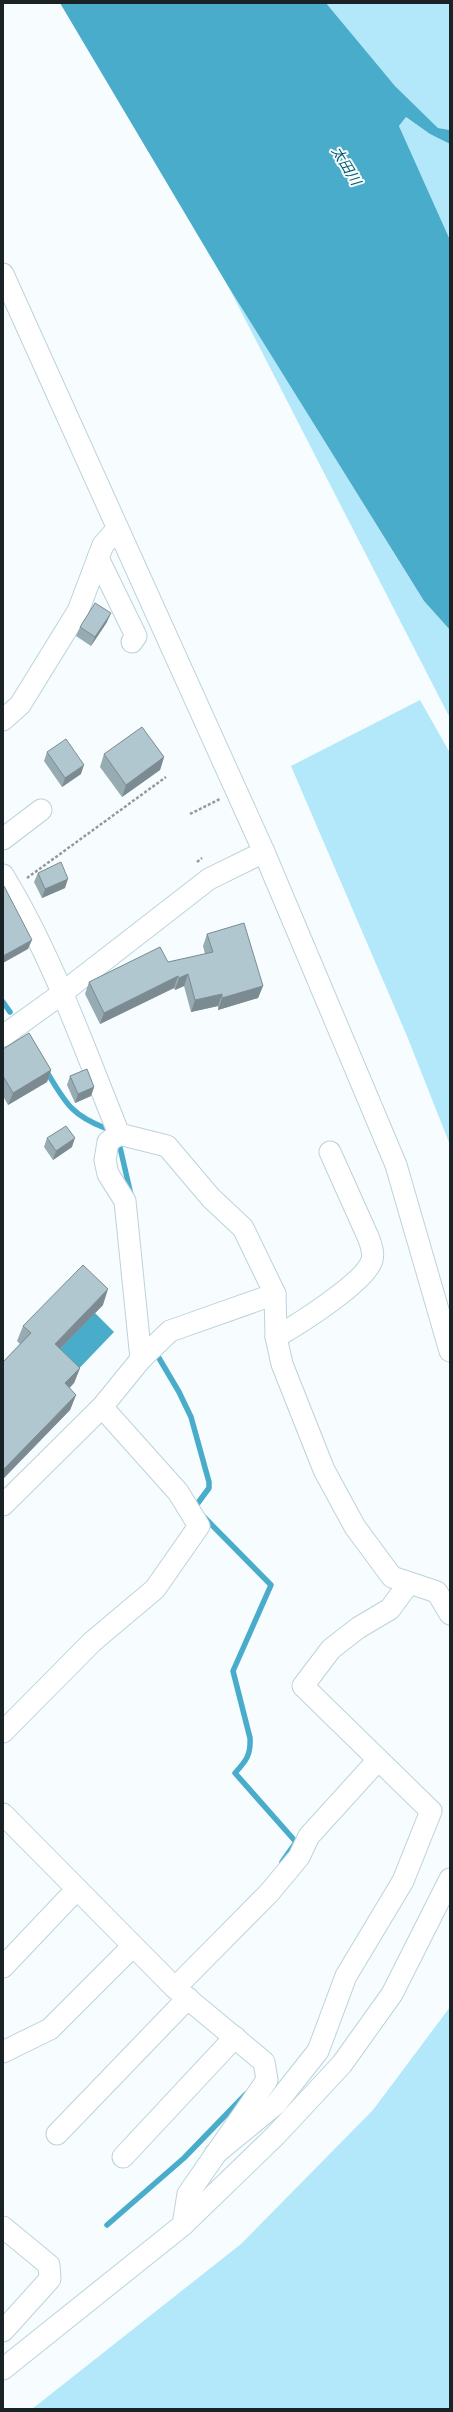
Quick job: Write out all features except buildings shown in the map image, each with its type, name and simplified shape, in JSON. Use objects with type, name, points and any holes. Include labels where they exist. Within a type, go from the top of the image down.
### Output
[{"type":"street","points":[[3,274],[264,852],[396,1165],[450,1351]]},
{"type":"street","points":[[3,720],[20,705],[78,610],[103,545],[117,529]]},
{"type":"street","points":[[98,558],[136,636],[132,642]]},
{"type":"street","points":[[3,839],[41,810]]},
{"type":"street","points":[[3,1036],[62,993],[209,879],[264,852]]},
{"type":"street","points":[[7,882],[62,993],[119,1134]]},
{"type":"street","points":[[119,1134],[167,1146],[211,1198],[243,1228],[275,1294],[276,1337],[282,1364],[324,1470],[355,1526],[392,1577],[437,1592],[450,1614]]},
{"type":"street","points":[[119,1134],[108,1142],[105,1160],[108,1174],[125,1201],[141,1359]]},
{"type":"street","points":[[276,1337],[330,1304],[364,1272],[372,1261],[373,1250],[369,1238],[330,1152]]},
{"type":"street","points":[[3,1505],[102,1408],[141,1359],[170,1331],[275,1294]]},
{"type":"street","points":[[3,1732],[92,1642],[155,1589],[199,1526],[178,1492],[102,1408]]},
{"type":"street","points":[[215,2154],[276,2104],[318,2051],[346,1976],[403,1881],[431,1812],[304,1686],[331,1649],[358,1628],[390,1609],[408,1583]]},
{"type":"street","points":[[57,2134],[269,1893],[299,1858],[309,1836],[348,1791],[378,1760]]},
{"type":"street","points":[[3,1814],[132,1947],[181,1993],[264,2062],[267,2080],[188,2194],[183,2225]]},
{"type":"street","points":[[3,2369],[183,2225],[276,2135],[342,2064],[392,1994],[450,1879]]},
{"type":"street","points":[[3,1967],[77,1890]]},
{"type":"street","points":[[3,2052],[50,2029],[132,1947]]},
{"type":"street","points":[[123,2157],[235,2037]]},
{"type":"street","points":[[3,2227],[49,2265],[50,2279],[3,2331]]},
{"type":"path","points":[[7,882],[166,777]]},
{"type":"path","points":[[190,814],[218,800]]},
{"type":"shaded area","points":[[326,3],[450,3],[450,130],[438,128],[395,86]]},
{"type":"shaded area","points":[[406,117],[430,134],[450,144],[450,240],[399,126]]},
{"type":"shaded area","points":[[228,286],[424,601],[450,630],[450,718]]},
{"type":"shaded area","points":[[420,700],[450,753],[450,1145],[407,1036],[291,766]]},
{"type":"shaded area","points":[[450,2007],[450,2409],[32,2409],[241,2244],[373,2110]]},
{"type":"water","name":"太田川","points":[[60,3],[326,3],[395,86],[438,128],[450,130],[450,144],[430,134],[406,117],[399,126],[450,240],[450,630],[424,601],[228,286]]},
{"type":"water","points":[[95,1313],[114,1332],[69,1379],[40,1351]]},
{"type":"waterway","points":[[3,1002],[10,1012]]},
{"type":"waterway","points":[[45,1069],[63,1098],[75,1112],[93,1123],[105,1128]]},
{"type":"waterway","points":[[119,1143],[131,1195]]},
{"type":"waterway","points":[[156,1353],[179,1392],[191,1417],[209,1482],[209,1488],[195,1507],[196,1509]]},
{"type":"waterway","points":[[204,1517],[271,1585],[233,1671],[250,1738],[249,1753],[235,1773],[296,1842],[282,1862]]},
{"type":"waterway","points":[[107,2225],[184,2158],[246,2094]]}]
